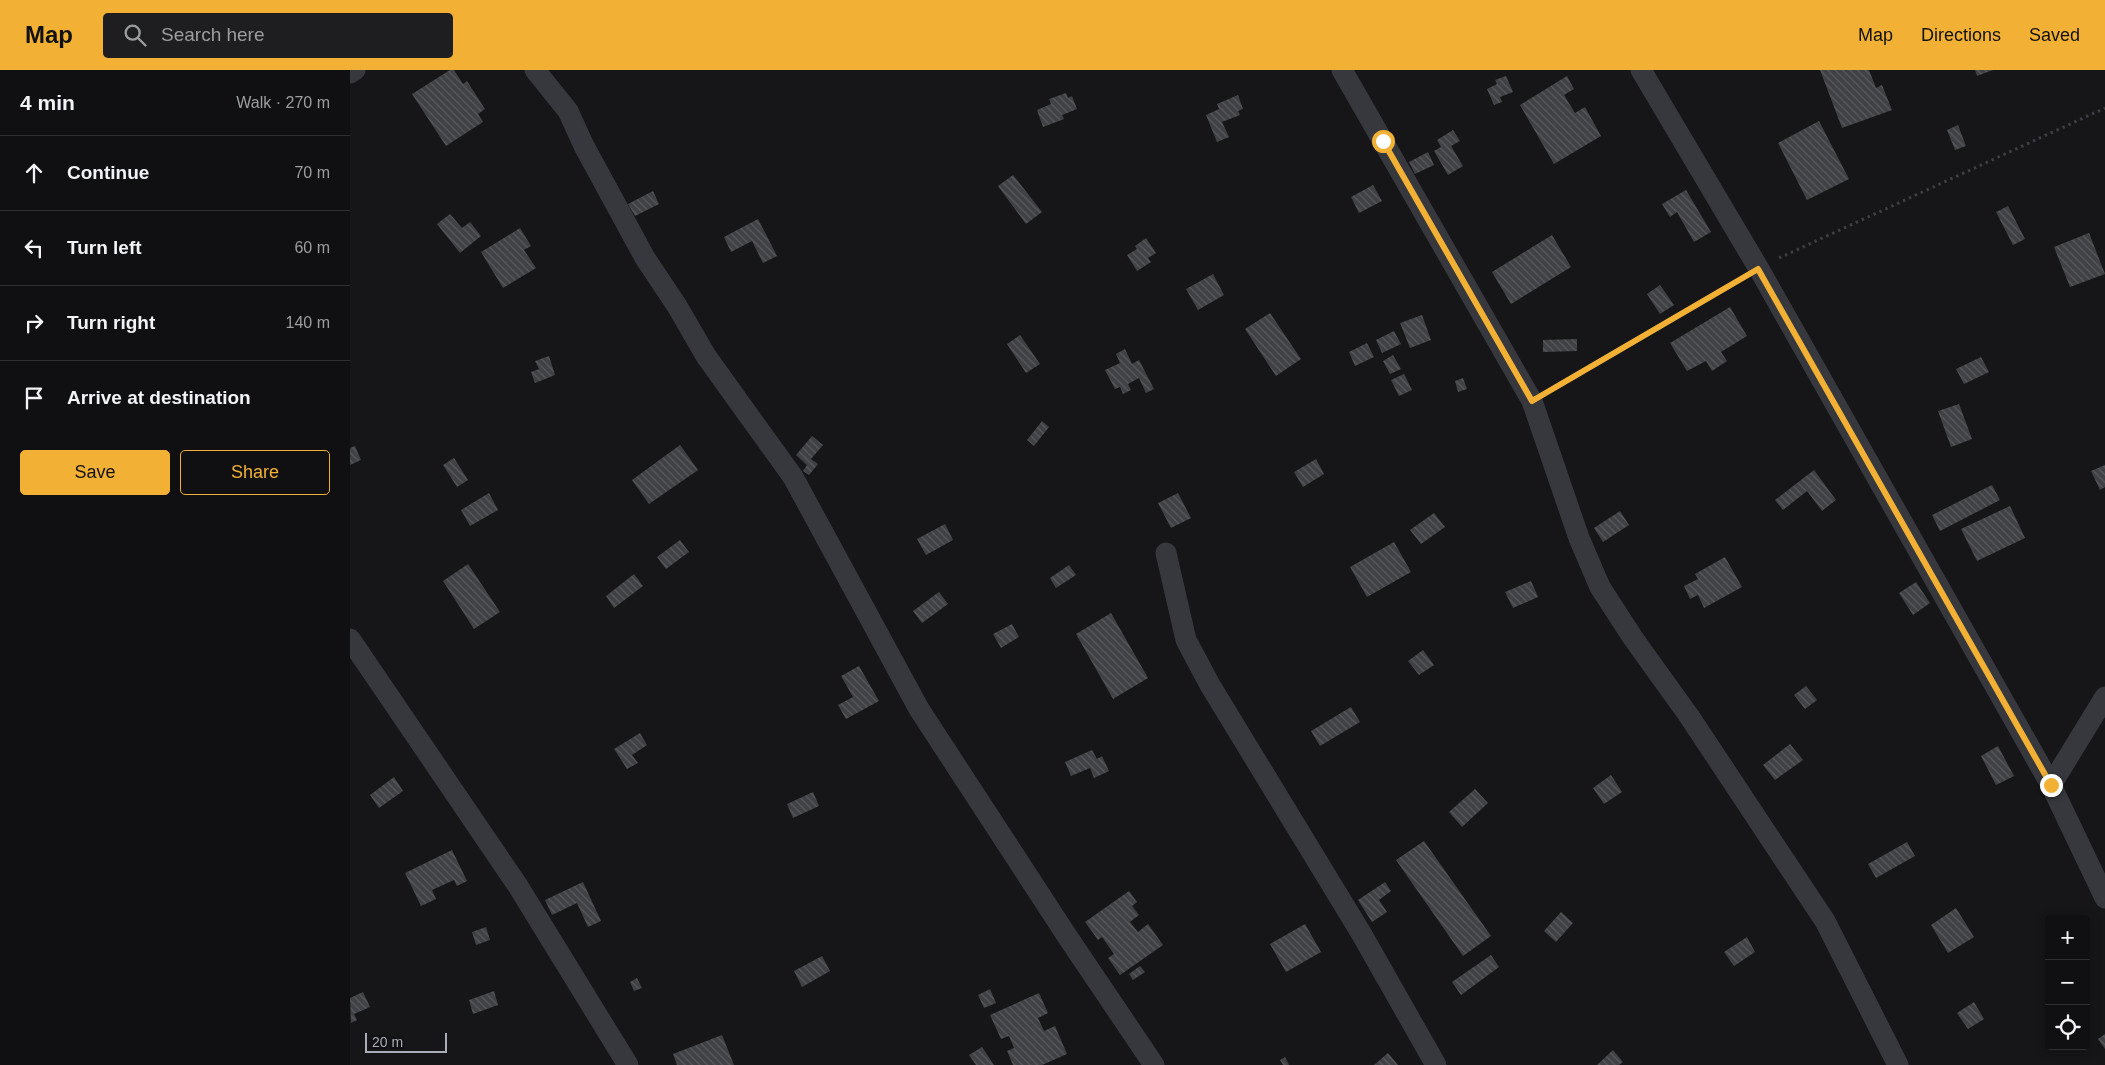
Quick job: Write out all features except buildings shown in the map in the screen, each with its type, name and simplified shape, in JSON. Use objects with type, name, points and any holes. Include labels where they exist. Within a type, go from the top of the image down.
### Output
[{"type":"street","points":[[350,73],[355,70]]},
{"type":"street","points":[[535,70],[568,112],[584,146],[645,258],[677,306],[706,356],[793,477],[918,709],[1154,1065]]},
{"type":"street","points":[[1342,70],[1532,401],[1579,538],[1600,587],[1632,638],[1689,716],[1825,921],[1898,1065]]},
{"type":"street","points":[[1641,70],[1758,269],[2051,785],[2105,898]]},
{"type":"street","points":[[1166,553],[1186,640],[1233,722],[1361,933],[1436,1065]]},
{"type":"street","points":[[350,640],[518,886],[628,1065]]},
{"type":"street","points":[[2051,785],[2105,697]]},
{"type":"path","points":[[1532,401],[1758,269],[2105,108]]},
{"type":"route","points":[[1383,141],[1532,401],[1758,269],[2051,785]]}]
